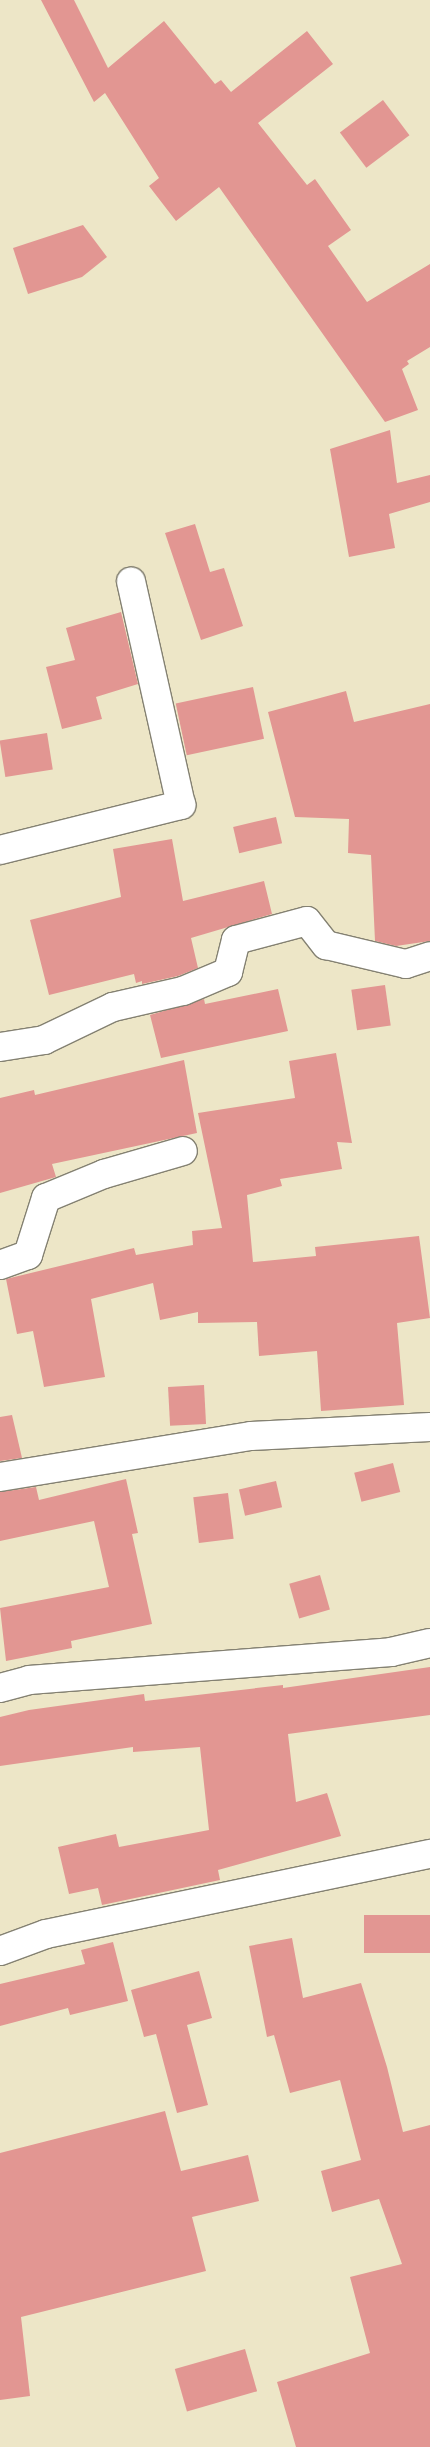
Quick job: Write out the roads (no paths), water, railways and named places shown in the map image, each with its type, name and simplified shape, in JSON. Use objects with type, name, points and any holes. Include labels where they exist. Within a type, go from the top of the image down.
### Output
[{"type":"street","points":[[0,850],[181,805],[131,582]]},
{"type":"street","points":[[0,1047],[44,1040],[113,1007],[192,987],[228,972],[236,940],[307,921],[326,945],[406,964],[430,956]]},
{"type":"street","points":[[0,1265],[28,1255],[46,1198],[104,1174],[183,1151]]},
{"type":"street","points":[[0,1477],[251,1436],[430,1427]]},
{"type":"street","points":[[1,1684],[29,1680],[391,1652],[430,1642]]},
{"type":"street","points":[[0,1951],[46,1934],[430,1854]]}]
